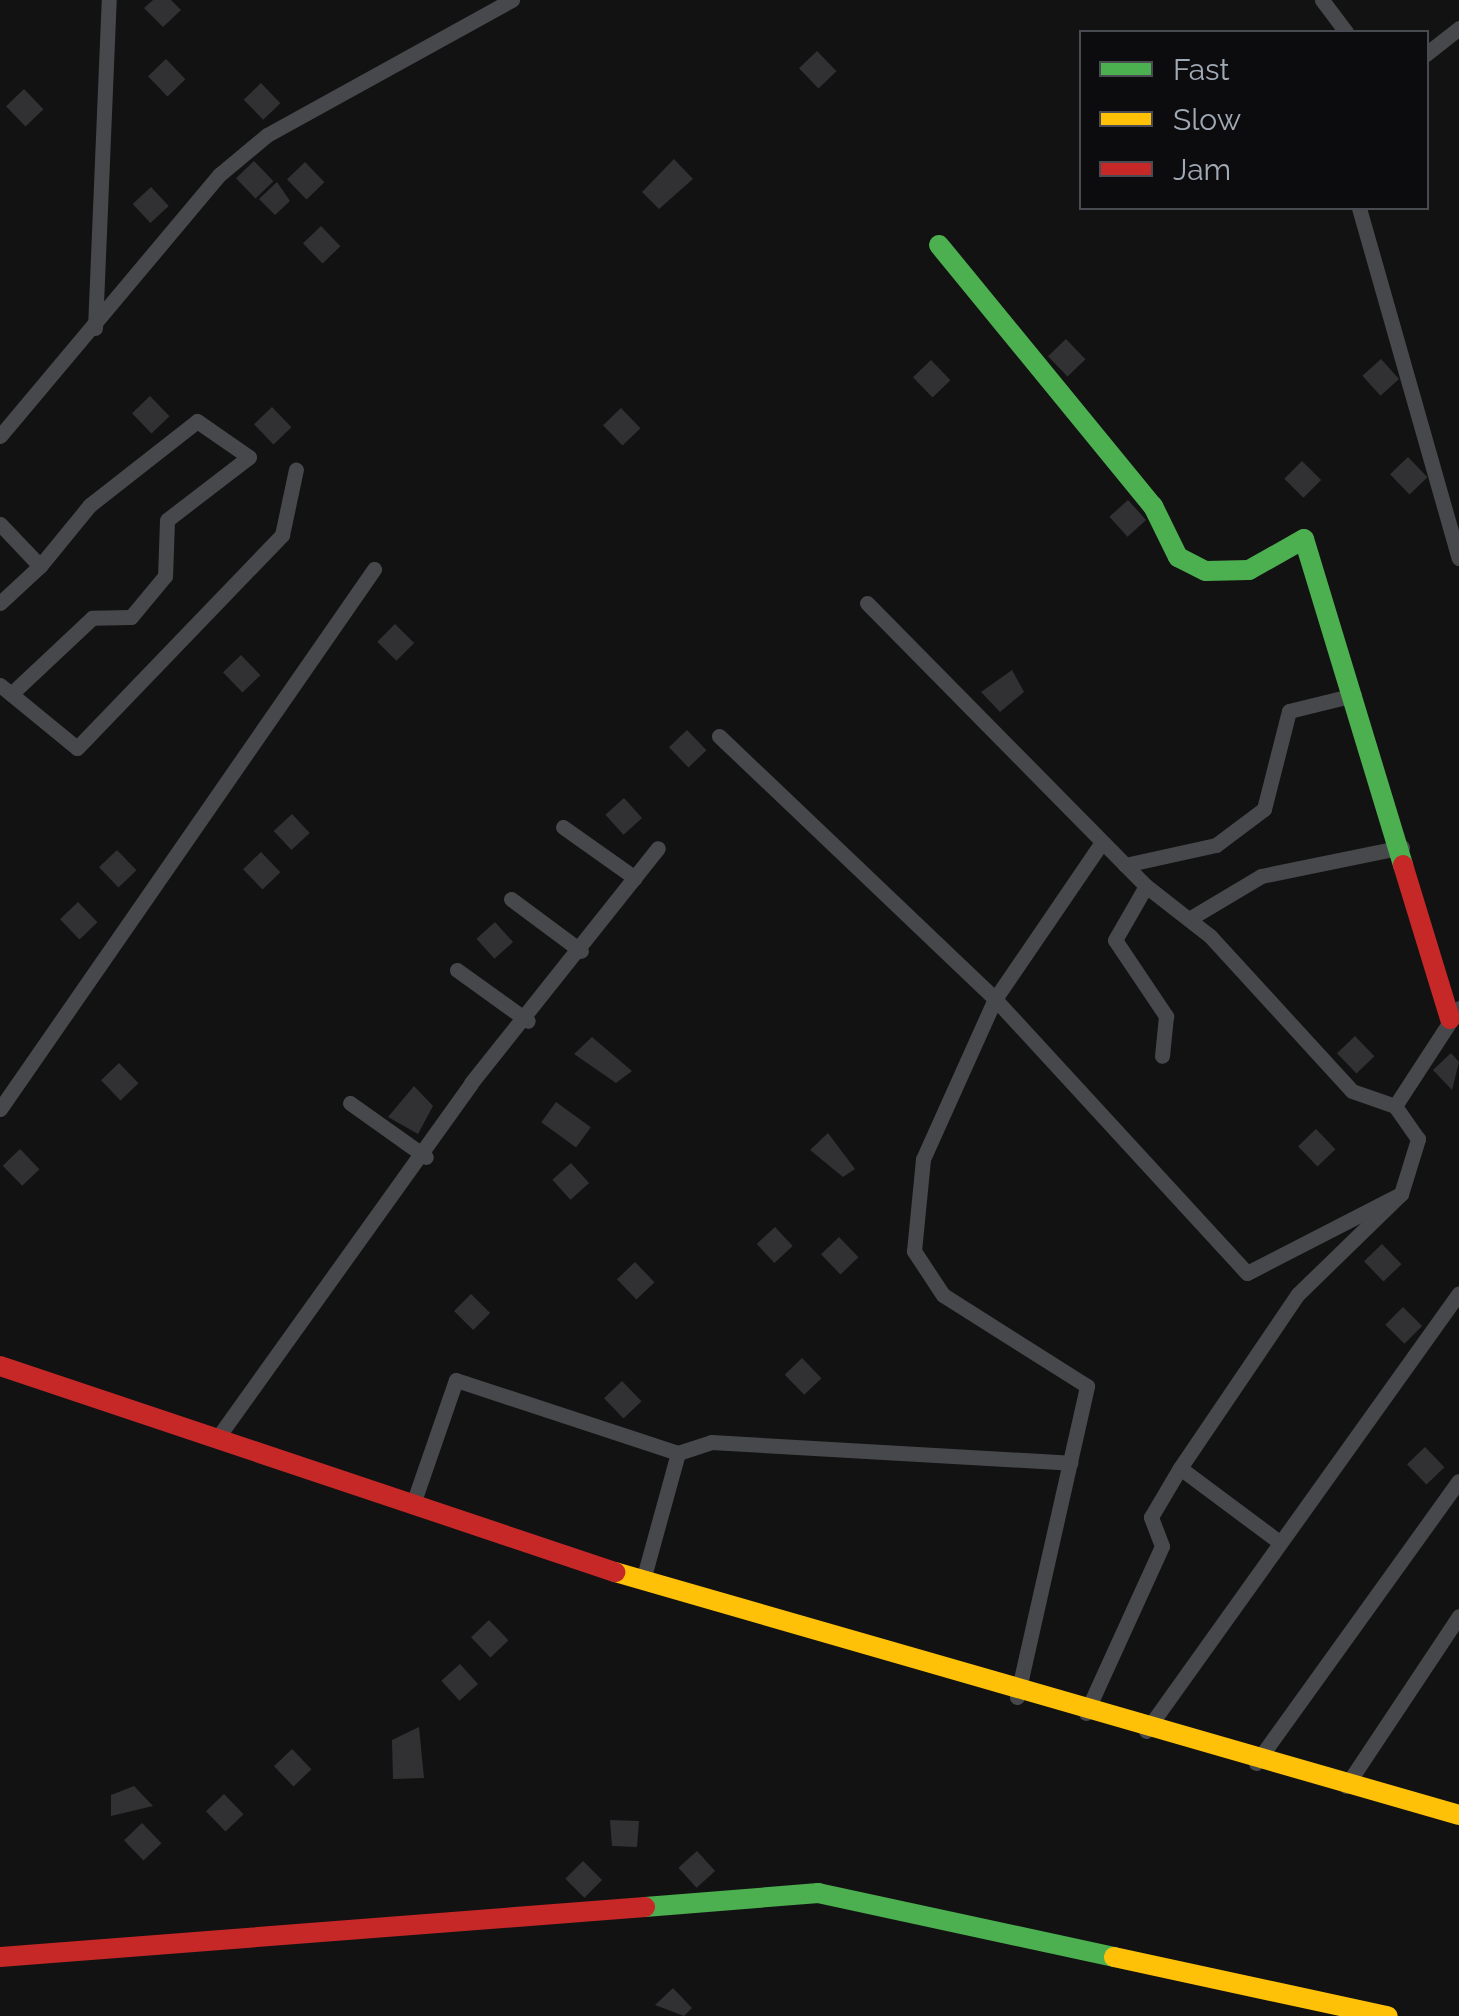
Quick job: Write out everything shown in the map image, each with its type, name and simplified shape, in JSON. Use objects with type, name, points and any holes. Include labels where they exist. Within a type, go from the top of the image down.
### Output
[{"type":"street","points":[[95,328],[109,0]]},
{"type":"street","points":[[0,436],[95,328],[219,175],[267,136],[512,0]]},
{"type":"street","points":[[1322,0],[1344,30]]},
{"type":"street","points":[[1429,52],[1459,28]]},
{"type":"street","points":[[1359,210],[1459,558]]},
{"type":"street","points":[[938,245],[1154,506],[1178,557],[1206,571],[1249,570],[1304,539],[1454,1013],[1395,1106]]},
{"type":"street","points":[[0,603],[40,566],[90,505],[197,422],[250,457],[167,520],[165,576],[131,617],[92,618],[5,690],[77,748],[282,535],[296,470]]},
{"type":"street","points":[[0,524],[40,566]]},
{"type":"street","points":[[0,1108],[374,569]]},
{"type":"street","points":[[867,603],[1125,866],[1189,920],[1352,1091],[1395,1106],[1418,1138],[1401,1194],[1298,1294],[1151,1517],[1162,1546],[1086,1714]]},
{"type":"street","points":[[1125,866],[1216,845],[1264,809],[1288,712],[1354,695]]},
{"type":"street","points":[[718,736],[995,999],[1247,1273],[1401,1194]]},
{"type":"street","points":[[562,827],[635,878]]},
{"type":"street","points":[[1016,1697],[1088,1386],[943,1295],[914,1251],[924,1159],[995,999],[1102,842]]},
{"type":"street","points":[[218,1437],[426,1156],[471,1083],[528,1022],[658,848]]},
{"type":"street","points":[[1189,920],[1261,876],[1402,848]]},
{"type":"street","points":[[1146,886],[1115,940],[1166,1016],[1162,1056]]},
{"type":"street","points":[[511,900],[581,950]]},
{"type":"street","points":[[457,970],[528,1022]]},
{"type":"street","points":[[350,1103],[426,1156]]},
{"type":"street","points":[[1146,1731],[1278,1541],[1459,1293]]},
{"type":"street","points":[[0,1366],[414,1500],[644,1580],[1016,1697],[1459,1815]]},
{"type":"street","points":[[414,1500],[456,1380],[678,1453],[710,1442],[1070,1463]]},
{"type":"street","points":[[644,1580],[678,1453]]},
{"type":"street","points":[[1180,1468],[1278,1541]]},
{"type":"street","points":[[1256,1763],[1459,1480]]},
{"type":"street","points":[[1346,1786],[1459,1616]]},
{"type":"street","points":[[0,1956],[818,1893],[1388,2016]]},
{"type":"building","points":[[153,0],[171,0],[181,10],[163,27],[144,8]]},
{"type":"building","points":[[817,51],[836,71],[818,89],[799,68]]},
{"type":"building","points":[[166,59],[185,79],[167,97],[148,76]]},
{"type":"building","points":[[261,83],[280,103],[263,120],[244,100]]},
{"type":"building","points":[[24,89],[43,109],[25,127],[6,106]]},
{"type":"building","points":[[674,159],[693,179],[659,209],[642,192]]},
{"type":"building","points":[[254,161],[273,181],[255,199],[236,178]]},
{"type":"building","points":[[305,162],[324,182],[306,200],[287,179]]},
{"type":"building","points":[[277,182],[290,201],[275,215],[259,199]]},
{"type":"building","points":[[151,187],[169,206],[150,223],[133,204]]},
{"type":"building","points":[[321,226],[340,246],[322,264],[303,243]]},
{"type":"building","points":[[1066,339],[1085,359],[1067,377],[1048,356]]},
{"type":"building","points":[[1381,359],[1399,379],[1380,396],[1362,376]]},
{"type":"building","points":[[931,360],[950,380],[932,398],[913,377]]},
{"type":"building","points":[[150,396],[169,416],[151,434],[132,413]]},
{"type":"building","points":[[272,407],[291,427],[273,445],[254,424]]},
{"type":"building","points":[[621,408],[640,428],[622,446],[603,425]]},
{"type":"building","points":[[1408,457],[1427,477],[1409,495],[1390,474]]},
{"type":"building","points":[[1302,461],[1321,480],[1303,498],[1284,479]]},
{"type":"building","points":[[1128,500],[1146,520],[1127,537],[1109,517]]},
{"type":"building","points":[[395,624],[414,643],[396,661],[377,642]]},
{"type":"building","points":[[241,655],[260,675],[242,693],[223,672]]},
{"type":"building","points":[[1012,670],[1024,692],[1000,712],[981,692]]},
{"type":"building","points":[[687,730],[706,750],[688,768],[669,747]]},
{"type":"building","points":[[624,798],[642,818],[623,835],[605,815]]},
{"type":"building","points":[[292,814],[310,833],[291,850],[274,831]]},
{"type":"building","points":[[117,850],[136,870],[118,888],[99,867]]},
{"type":"building","points":[[261,852],[280,872],[262,890],[243,869]]},
{"type":"building","points":[[78,902],[97,922],[79,940],[60,919]]},
{"type":"building","points":[[495,922],[513,942],[494,959],[476,939]]},
{"type":"building","points":[[1355,1036],[1374,1056],[1356,1074],[1337,1053]]},
{"type":"building","points":[[592,1037],[632,1071],[616,1083],[574,1054]]},
{"type":"building","points":[[1451,1053],[1459,1062],[1452,1090],[1433,1070]]},
{"type":"building","points":[[119,1063],[138,1083],[120,1101],[101,1080]]},
{"type":"building","points":[[414,1086],[433,1106],[418,1134],[388,1117]]},
{"type":"building","points":[[556,1102],[591,1127],[576,1148],[541,1122]]},
{"type":"building","points":[[1316,1129],[1335,1149],[1317,1167],[1298,1146]]},
{"type":"building","points":[[828,1133],[855,1169],[843,1177],[810,1150]]},
{"type":"building","points":[[20,1149],[39,1169],[22,1186],[3,1166]]},
{"type":"building","points":[[571,1163],[589,1183],[570,1200],[552,1180]]},
{"type":"building","points":[[775,1227],[793,1246],[774,1263],[757,1244]]},
{"type":"building","points":[[839,1237],[858,1257],[840,1275],[821,1254]]},
{"type":"building","points":[[1382,1244],[1401,1264],[1383,1282],[1364,1261]]},
{"type":"building","points":[[635,1262],[654,1282],[636,1300],[617,1279]]},
{"type":"building","points":[[471,1294],[490,1313],[473,1330],[454,1311]]},
{"type":"building","points":[[1403,1307],[1422,1326],[1404,1344],[1385,1325]]},
{"type":"building","points":[[802,1358],[821,1378],[804,1395],[785,1375]]},
{"type":"building","points":[[622,1381],[641,1401],[623,1419],[604,1398]]},
{"type":"building","points":[[1425,1447],[1444,1467],[1426,1485],[1407,1464]]},
{"type":"building","points":[[489,1620],[508,1640],[490,1658],[471,1637]]},
{"type":"building","points":[[460,1664],[478,1684],[459,1701],[441,1681]]},
{"type":"building","points":[[419,1727],[424,1778],[393,1779],[392,1740]]},
{"type":"building","points":[[292,1749],[311,1769],[293,1787],[274,1766]]},
{"type":"building","points":[[134,1786],[153,1806],[111,1816],[111,1795]]},
{"type":"building","points":[[224,1794],[243,1814],[225,1832],[206,1811]]},
{"type":"building","points":[[610,1820],[639,1821],[637,1847],[612,1846]]},
{"type":"building","points":[[142,1823],[161,1843],[143,1861],[124,1840]]},
{"type":"building","points":[[697,1851],[715,1871],[696,1888],[678,1868]]},
{"type":"building","points":[[583,1861],[602,1880],[584,1898],[565,1879]]},
{"type":"building","points":[[673,1988],[692,2008],[684,2016],[655,2005]]},
{"type":"traffic: fast","points":[[939,245],[1153,506],[1178,557],[1206,571],[1249,570],[1304,539],[1403,865]]},
{"type":"traffic: fast","points":[[645,1907],[818,1893],[1114,1957]]},
{"type":"traffic: slow","points":[[615,1572],[1459,1815]]},
{"type":"traffic: slow","points":[[1114,1957],[1388,2016]]},
{"type":"traffic: jam","points":[[1403,865],[1450,1019]]},
{"type":"traffic: jam","points":[[0,1366],[615,1572]]},
{"type":"traffic: jam","points":[[0,1957],[645,1907]]}]
